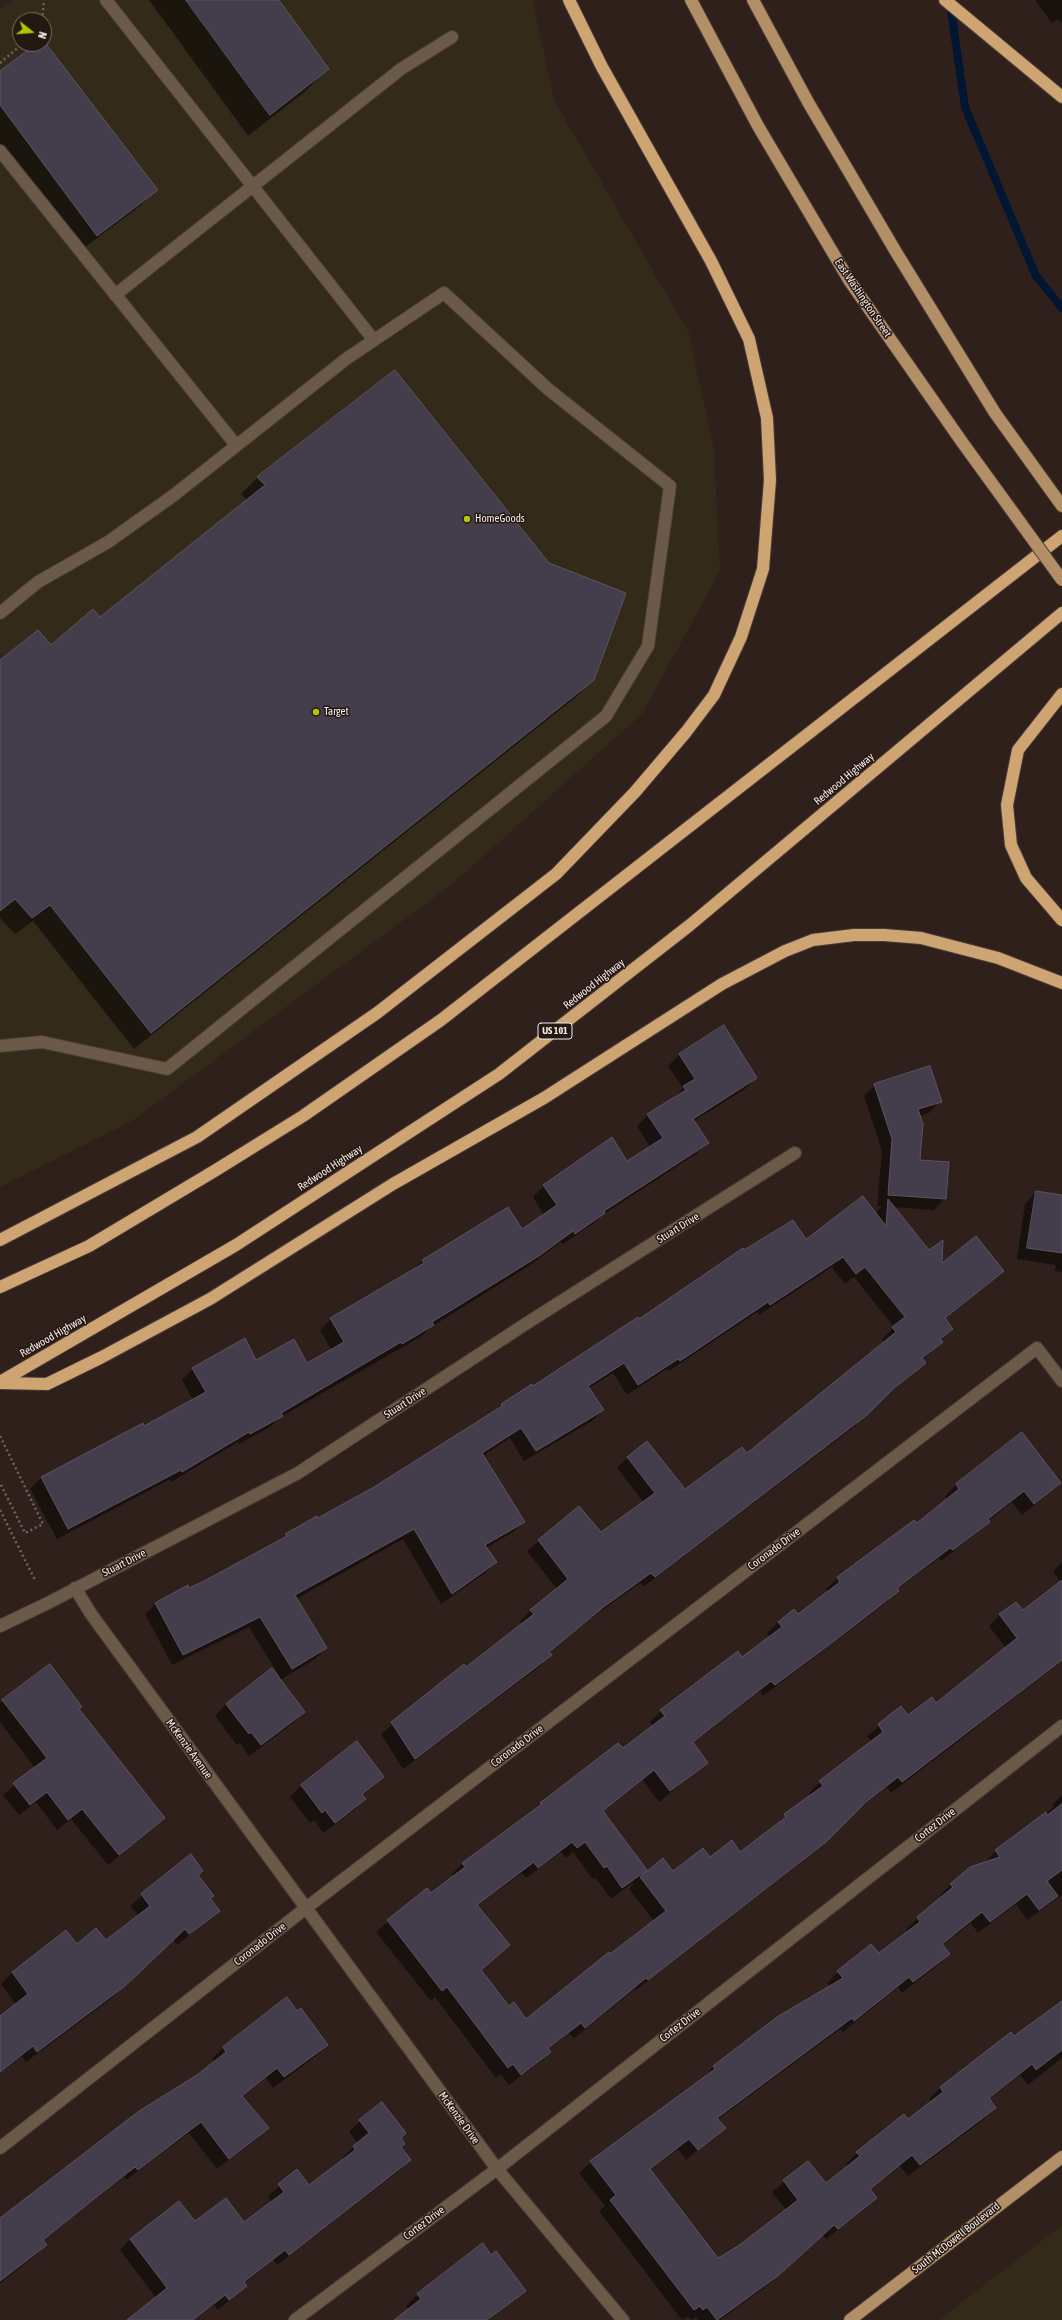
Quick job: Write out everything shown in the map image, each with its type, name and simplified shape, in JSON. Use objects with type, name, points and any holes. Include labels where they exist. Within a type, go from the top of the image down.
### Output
[{"type":"highway","points":[[0,1240],[197,1137],[377,1014],[556,874],[635,792],[686,732],[714,695],[741,636],[763,569],[770,480],[767,418],[749,339],[711,261],[602,68],[569,0]]},
{"type":"highway","points":[[945,0],[1062,97]]},
{"type":"highway","points":[[0,1287],[89,1246],[216,1170],[303,1116],[441,1020],[1062,536]]},
{"type":"highway","name":"Redwood Highway","points":[[0,1382],[236,1245],[499,1074],[690,925],[1062,613]]},
{"type":"highway","points":[[1062,694],[1018,750],[1007,805],[1011,844],[1026,878],[1062,920]]},
{"type":"highway","points":[[0,1382],[46,1384],[102,1357],[210,1299],[393,1184],[544,1098],[722,984],[785,951],[813,940],[862,935],[921,938],[998,958],[1062,983]]},
{"type":"main road","name":"East Washington Street","points":[[691,0],[758,126],[849,280],[962,442],[1062,580]]},
{"type":"main road","points":[[753,0],[840,155],[995,413],[1062,506]]},
{"type":"main road","name":"South McDowell Boulevard","points":[[850,2320],[1062,2157]]},
{"type":"street","points":[[106,0],[373,339]]},
{"type":"street","points":[[115,295],[401,69],[452,37]]},
{"type":"street","points":[[2,158],[236,445]]},
{"type":"street","points":[[0,612],[38,582],[108,542],[162,504],[373,339],[444,293],[548,389],[670,486],[648,646],[606,716],[167,1069],[42,1042],[0,1046]]},
{"type":"street","name":"Stuart Drive","points":[[0,1626],[48,1603],[298,1473],[527,1323],[795,1153]]},
{"type":"street","name":"Coronado Drive","points":[[0,2148],[306,1908],[1037,1348],[1062,1381]]},
{"type":"street","name":"McKenzie Avenue","points":[[75,1588],[91,1614],[306,1908]]},
{"type":"street","name":"Cortez Drive","points":[[295,2320],[497,2169],[1062,1726]]},
{"type":"street","name":"McKenzie Drive","points":[[306,1908],[497,2169],[623,2320]]},
{"type":"path","points":[[43,12],[44,0]]},
{"type":"path","points":[[0,63],[13,52]]},
{"type":"path","points":[[0,1436],[43,1524],[25,1533],[0,1483]]},
{"type":"path","points":[[0,1510],[35,1580]]},
{"type":"shaded area","points":[[12,0],[533,0],[554,100],[689,333],[714,450],[720,571],[642,714],[451,885],[132,1121],[0,1187],[0,9]]},
{"type":"shaded area","points":[[1062,2225],[1062,2320],[939,2320]]},
{"type":"building","points":[[186,0],[279,0],[329,69],[270,115]]},
{"type":"building","points":[[52,51],[158,190],[97,236],[0,105],[0,71],[25,52]]},
{"type":"building","points":[[395,370],[549,563],[626,593],[594,680],[151,1033],[50,905],[32,918],[15,899],[0,911],[0,660],[38,630],[51,645],[93,609],[100,617],[265,485],[257,477]]},
{"type":"building","points":[[724,1025],[757,1078],[693,1119],[709,1143],[604,1211],[605,1213],[575,1234],[573,1231],[539,1256],[432,1322],[434,1325],[402,1344],[401,1342],[281,1413],[283,1416],[250,1434],[249,1432],[182,1472],[181,1470],[68,1529],[41,1477],[143,1423],[144,1426],[206,1392],[192,1368],[245,1338],[256,1360],[294,1339],[307,1363],[344,1342],[330,1318],[424,1263],[422,1260],[508,1207],[522,1229],[557,1205],[543,1185],[612,1137],[627,1161],[663,1138],[647,1114],[686,1090],[683,1086],[695,1079],[679,1054]]},
{"type":"building","points":[[930,1066],[942,1102],[918,1109],[923,1124],[920,1160],[949,1162],[946,1199],[888,1195],[892,1139],[874,1084]]},
{"type":"building","points":[[1036,1191],[1062,1195],[1062,1253],[1027,1248]]},
{"type":"building","points":[[863,1196],[886,1226],[888,1199],[929,1250],[943,1240],[942,1263],[976,1236],[1004,1271],[945,1318],[953,1329],[940,1339],[943,1342],[922,1358],[926,1363],[893,1389],[867,1415],[655,1577],[651,1573],[605,1606],[549,1652],[552,1655],[415,1759],[391,1722],[464,1664],[466,1667],[534,1614],[530,1610],[568,1579],[538,1540],[579,1506],[601,1532],[655,1493],[627,1457],[647,1441],[685,1489],[742,1447],[747,1453],[896,1332],[892,1327],[905,1317],[865,1267],[856,1274],[843,1257],[770,1305],[768,1302],[680,1361],[678,1359],[638,1385],[624,1363],[588,1386],[604,1410],[536,1451],[521,1428],[482,1453],[525,1522],[485,1545],[497,1562],[452,1594],[414,1529],[295,1595],[327,1648],[292,1669],[260,1617],[183,1655],[155,1603],[188,1585],[189,1588],[204,1581],[287,1536],[285,1534],[317,1516],[318,1518],[374,1487],[502,1406],[501,1404],[532,1384],[533,1386],[638,1317],[639,1319],[743,1248],[744,1250],[793,1220],[806,1239]]},
{"type":"building","points":[[1022,1432],[1061,1483],[1034,1504],[1024,1491],[988,1519],[990,1522],[953,1550],[950,1548],[897,1588],[899,1591],[829,1645],[775,1685],[771,1681],[693,1742],[708,1763],[670,1791],[654,1770],[603,1811],[647,1870],[622,1888],[607,1866],[604,1868],[585,1842],[577,1848],[572,1842],[538,1868],[534,1862],[477,1905],[510,1945],[481,1970],[509,2006],[514,2002],[526,2019],[609,1952],[610,1954],[666,1911],[640,1877],[663,1858],[673,1871],[703,1848],[710,1857],[732,1840],[740,1852],[786,1817],[784,1814],[823,1786],[819,1781],[883,1732],[878,1724],[901,1706],[908,1715],[932,1697],[936,1703],[1017,1638],[999,1614],[1016,1602],[1023,1610],[1062,1580],[1062,1660],[902,1782],[898,1777],[865,1803],[826,1842],[648,1980],[646,1978],[585,2028],[581,2023],[548,2048],[551,2052],[521,2075],[513,2064],[508,2068],[447,1987],[442,1991],[387,1920],[427,1888],[431,1893],[465,1867],[462,1863],[542,1804],[540,1803],[618,1743],[623,1748],[665,1716],[660,1710],[738,1651],[742,1657],[782,1627],[778,1622],[794,1609],[798,1614],[840,1582],[837,1577],[914,1520],[917,1523],[959,1489],[956,1484]]},
{"type":"building","points":[[50,1664],[82,1707],[79,1709],[165,1818],[119,1855],[82,1809],[68,1820],[47,1792],[30,1805],[13,1783],[47,1758],[2,1700]]},
{"type":"building","points":[[272,1668],[305,1712],[261,1745],[251,1732],[249,1734],[226,1704]]},
{"type":"building","points":[[357,1741],[384,1777],[362,1794],[366,1799],[335,1823],[325,1810],[322,1813],[301,1785]]},
{"type":"building","points":[[1062,1804],[1062,1870],[1047,1881],[1058,1896],[1039,1910],[1027,1894],[990,1922],[982,1912],[942,1944],[950,1954],[913,1982],[909,1977],[854,2021],[852,2018],[717,2118],[726,2128],[698,2150],[689,2139],[650,2169],[718,2258],[738,2246],[798,2200],[783,2180],[808,2161],[826,2183],[860,2156],[856,2152],[904,2114],[908,2119],[943,2092],[940,2087],[1011,2032],[1014,2036],[1062,2001],[1062,2050],[1036,2070],[1032,2064],[989,2098],[996,2108],[920,2165],[912,2155],[870,2189],[877,2198],[838,2229],[834,2225],[779,2275],[717,2320],[707,2307],[703,2310],[700,2306],[694,2310],[610,2200],[616,2195],[590,2161],[715,2069],[713,2066],[777,2017],[843,1978],[837,1971],[871,1944],[879,1953],[920,1922],[917,1917],[953,1887],[950,1884],[970,1867],[1000,1857],[995,1850],[1046,1812],[1047,1815]]},
{"type":"building","points":[[191,1854],[203,1871],[198,1875],[214,1896],[210,1898],[220,1911],[189,1934],[185,1929],[125,1986],[37,2052],[33,2046],[0,2072],[0,2016],[28,1994],[12,1972],[66,1930],[77,1944],[96,1928],[106,1940],[150,1906],[141,1894]]},
{"type":"building","points":[[287,1997],[297,2011],[301,2008],[328,2045],[284,2077],[277,2068],[242,2096],[269,2128],[229,2159],[201,2122],[138,2170],[135,2167],[89,2203],[43,2240],[47,2245],[0,2281],[0,2218],[139,2111],[197,2075],[226,2052],[223,2047]]},
{"type":"building","points":[[382,2102],[406,2133],[401,2138],[405,2144],[401,2147],[411,2160],[289,2255],[285,2250],[244,2282],[247,2286],[229,2300],[225,2295],[193,2320],[127,2320],[167,2288],[130,2239],[179,2201],[195,2221],[226,2198],[244,2222],[284,2192],[278,2184],[297,2169],[309,2185],[355,2150],[353,2146],[369,2133],[359,2120]]},
{"type":"building","points":[[483,2243],[491,2255],[496,2251],[526,2291],[487,2320],[394,2320],[421,2299],[417,2294]]},
{"type":"waterway","points":[[950,3],[965,107],[1036,276],[1062,308]]},
{"type":"place","name":"HomeGoods","points":[[467,519]]},
{"type":"place","name":"Target","points":[[316,712]]}]
